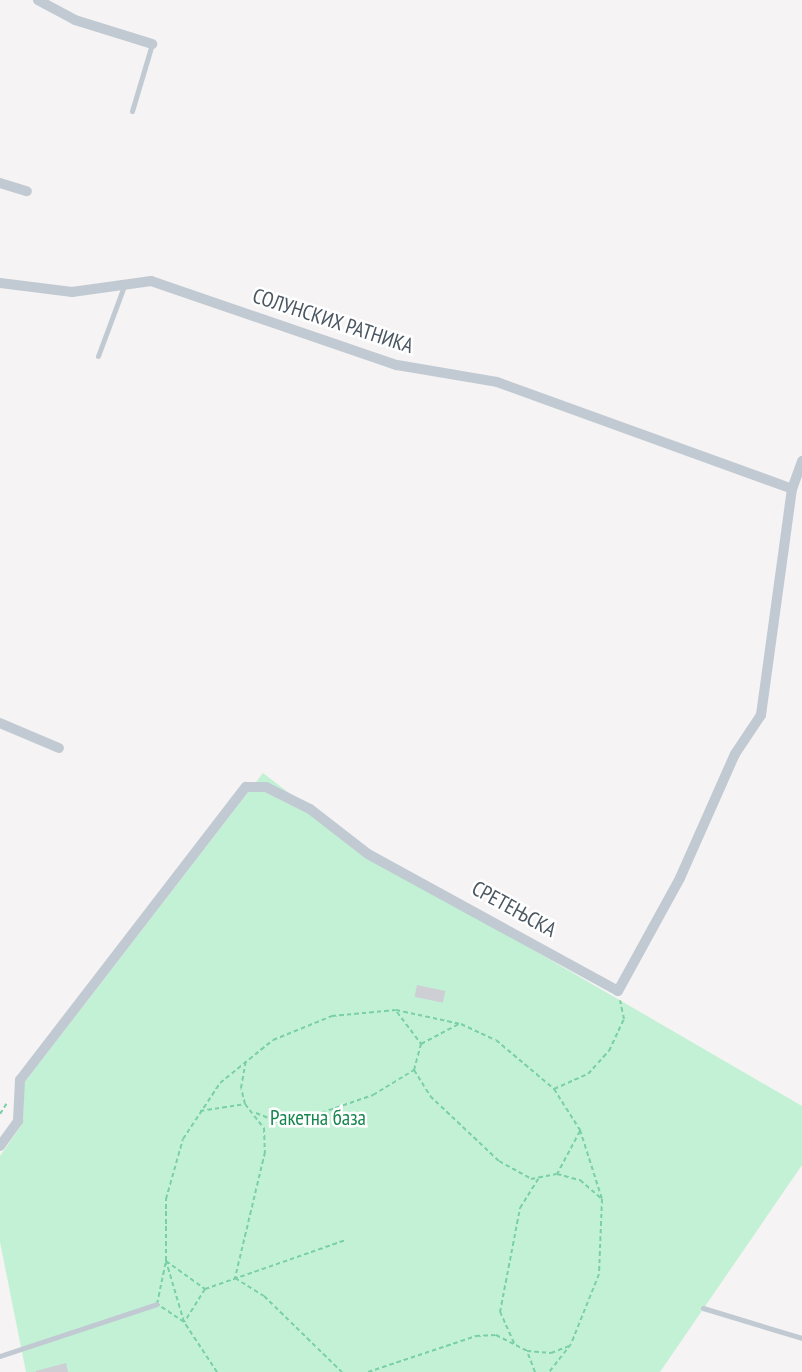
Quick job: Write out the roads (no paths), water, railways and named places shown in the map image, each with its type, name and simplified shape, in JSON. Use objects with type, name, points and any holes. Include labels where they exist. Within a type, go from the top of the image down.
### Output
[{"type":"street","points":[[38,0],[75,20],[152,44]]},
{"type":"street","points":[[0,183],[27,191]]},
{"type":"street","name":"СОЛУНСКИХ РАТНИКА","points":[[0,283],[72,292],[151,280],[397,365],[497,382],[792,489]]},
{"type":"street","points":[[792,489],[802,461]]},
{"type":"street","name":"СРЕТЕЊСКА","points":[[0,1146],[16,1127],[19,1086],[81,997],[246,787],[266,787],[310,809],[368,854],[539,945],[611,992],[618,991],[680,878],[735,754],[761,715],[792,489]]},
{"type":"street","points":[[0,723],[59,748]]},
{"type":"lane","points":[[132,111],[152,44]]},
{"type":"lane","points":[[98,356],[125,284]]},
{"type":"lane","points":[[0,1356],[157,1304]]},
{"type":"lane","points":[[704,1308],[802,1338]]},
{"type":"park label","name":"Ракетна база","points":[[318,1118]]}]
